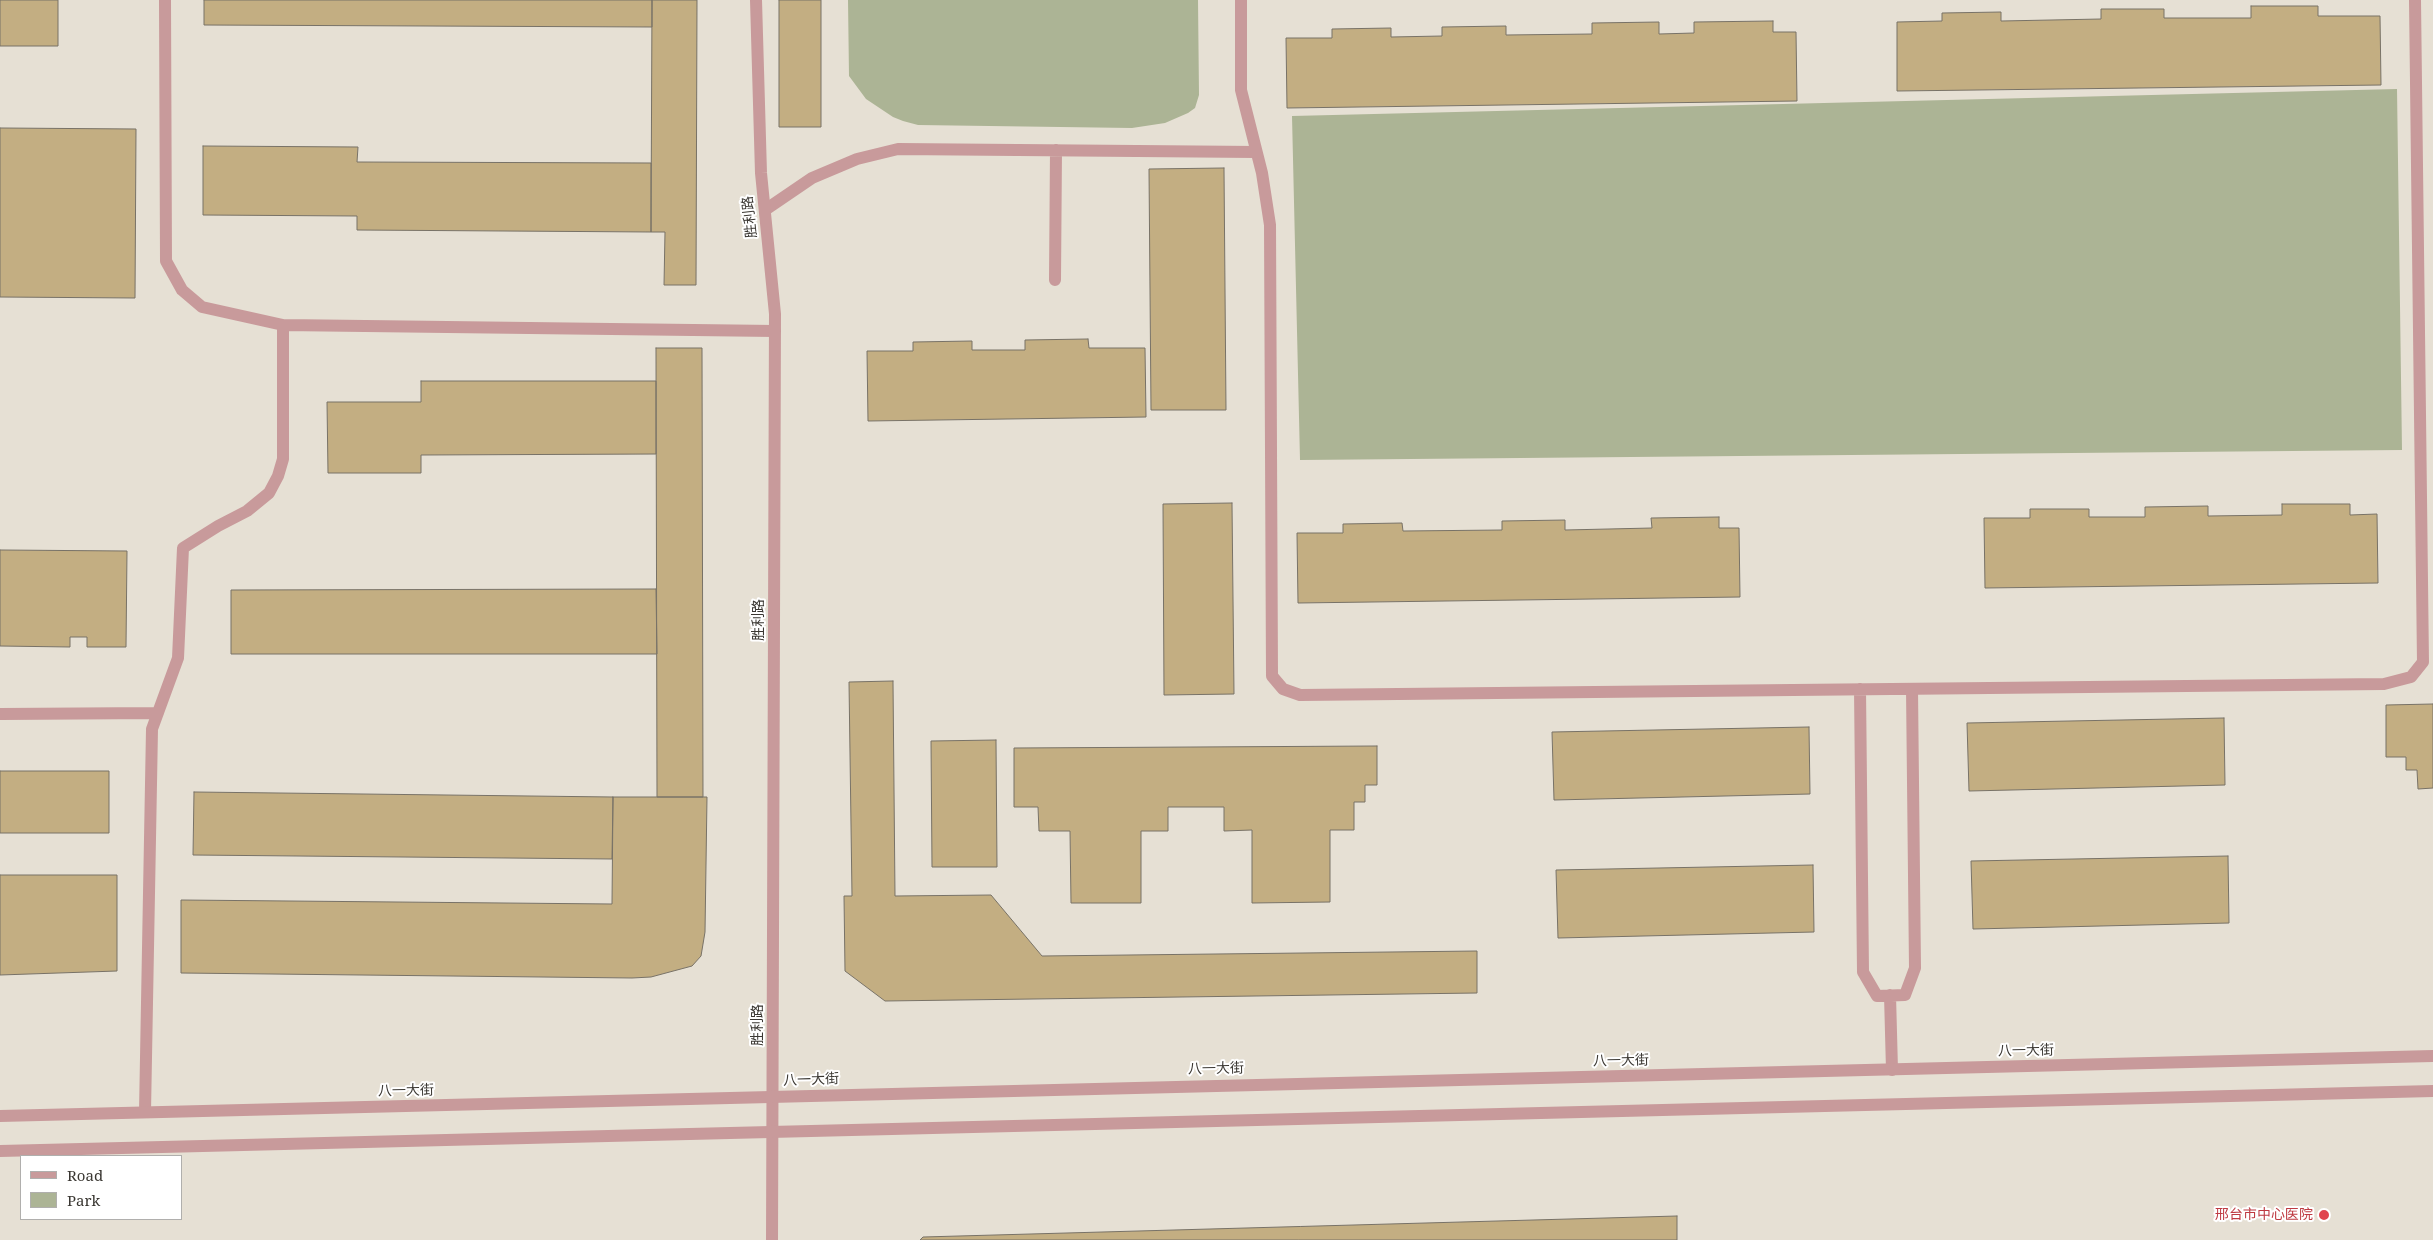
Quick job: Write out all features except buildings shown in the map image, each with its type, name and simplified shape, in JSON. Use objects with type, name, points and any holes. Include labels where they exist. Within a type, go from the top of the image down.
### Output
[{"type":"street","points":[[165,0],[166,261],[182,290],[202,307],[284,325],[775,331]]},
{"type":"street","name":"胜利路","points":[[756,0],[761,173],[775,331],[772,1240]]},
{"type":"street","points":[[1241,0],[1242,90],[1269,209],[1270,225],[1272,676],[1283,689],[1300,695],[2384,684],[2411,677],[2423,662],[2415,0]]},
{"type":"street","points":[[765,210],[812,178],[857,158],[898,149],[1256,152]]},
{"type":"street","points":[[1055,280],[1056,150]]},
{"type":"street","points":[[145,1112],[152,729],[178,658],[183,548],[218,526],[247,511],[269,493],[278,476],[284,459],[284,325]]},
{"type":"street","points":[[1860,689],[1863,972],[1877,996],[1905,995],[1914,968],[1912,689]]},
{"type":"street","points":[[0,714],[158,713]]},
{"type":"street","points":[[1890,995],[1892,1070]]},
{"type":"street","name":"八一大街","points":[[0,1116],[2433,1056]]},
{"type":"street","points":[[0,1151],[2433,1091]]},
{"type":"green space","points":[[848,0],[1198,0],[1199,95],[1195,108],[1188,113],[1165,123],[1132,128],[918,125],[903,121],[893,117],[866,99],[849,76]]},
{"type":"green space","points":[[2397,89],[2402,450],[1300,460],[1292,116]]},
{"type":"place","name":"邢台市中心医院","points":[[2324,1215]]}]
